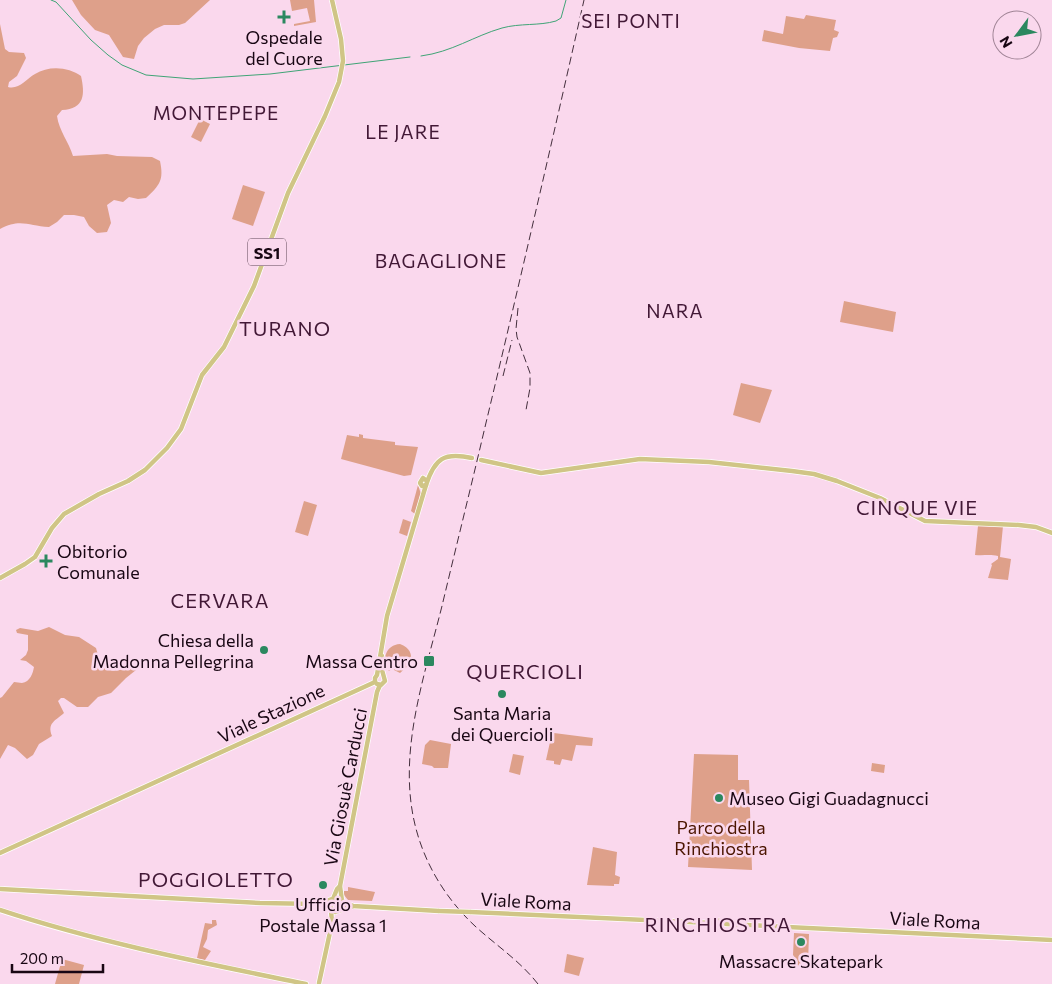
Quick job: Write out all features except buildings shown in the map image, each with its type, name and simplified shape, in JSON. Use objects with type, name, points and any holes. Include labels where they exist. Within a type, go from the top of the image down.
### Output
[{"type":"main road","name":"SS1","points":[[0,578],[35,557],[52,528],[64,514],[99,494],[128,481],[145,470],[167,448],[181,429],[202,375],[224,347],[254,286],[288,193],[339,82],[343,63],[342,39],[332,0]]},
{"type":"main road","points":[[380,685],[375,682],[375,678],[380,676],[384,628],[424,493],[425,482],[435,465],[444,457],[457,455],[472,458]]},
{"type":"main road","points":[[481,460],[541,473],[640,459],[709,462],[801,472],[826,477],[864,492],[925,521],[1027,526],[1052,532]]},
{"type":"main road","name":"Via Giosuè Carducci","points":[[333,899],[340,886],[377,692],[380,685],[385,681],[380,676]]},
{"type":"main road","name":"Viale Stazione","points":[[0,853],[375,682]]},
{"type":"main road","name":"Via Giosuè Carducci","points":[[340,886],[342,900]]},
{"type":"main road","points":[[0,889],[260,903],[318,904],[338,898],[342,900],[344,905],[332,923]]},
{"type":"main road","points":[[318,984],[332,923],[330,902],[333,899]]},
{"type":"main road","name":"Viale Roma","points":[[342,900],[353,906],[440,911],[714,923],[718,920],[723,924],[1052,940]]},
{"type":"main road","points":[[318,904],[335,912],[353,906]]},
{"type":"main road","points":[[0,910],[68,930],[185,959],[306,984]]},
{"type":"green space","points":[[72,0],[210,0],[185,23],[164,25],[155,29],[138,46],[134,59],[123,57],[109,35],[95,30],[81,15]]},
{"type":"green space","points":[[290,0],[314,0],[316,22],[294,26],[294,24],[310,21],[307,8],[292,11]]},
{"type":"green space","points":[[806,15],[836,20],[834,30],[839,32],[837,37],[833,38],[830,51],[799,48],[762,41],[764,30],[783,34],[786,16],[804,19]]},
{"type":"green space","points":[[0,24],[5,49],[9,52],[24,53],[26,58],[17,76],[9,82],[8,87],[19,86],[32,76],[46,69],[65,69],[81,76],[83,94],[79,104],[70,109],[62,110],[57,116],[73,156],[107,154],[152,157],[160,161],[160,182],[146,198],[129,197],[123,202],[114,200],[107,205],[111,223],[107,232],[97,233],[89,226],[84,217],[74,215],[64,215],[49,227],[19,223],[0,229]]},
{"type":"green space","points":[[200,119],[210,124],[201,142],[191,137]]},
{"type":"green space","points":[[243,185],[265,192],[253,226],[232,219]]},
{"type":"green space","points":[[844,301],[896,312],[893,332],[840,322]]},
{"type":"green space","points":[[741,383],[772,390],[760,423],[733,415]]},
{"type":"green space","points":[[359,434],[363,435],[363,438],[395,442],[395,445],[418,447],[411,475],[404,476],[341,459],[347,435],[359,437]]},
{"type":"green space","points":[[418,485],[421,494],[415,514],[411,511]]},
{"type":"green space","points":[[304,501],[317,505],[308,536],[295,532]]},
{"type":"green space","points":[[403,519],[411,522],[407,536],[399,533]]},
{"type":"green space","points":[[978,526],[1003,526],[1000,557],[1011,559],[1008,580],[988,578],[991,564],[998,559],[998,556],[975,555]]},
{"type":"green space","points":[[49,627],[65,635],[79,637],[96,648],[103,666],[111,671],[130,667],[136,670],[111,693],[98,697],[88,707],[77,707],[61,698],[58,701],[64,713],[51,725],[52,736],[39,744],[33,755],[27,759],[15,748],[8,745],[0,759],[0,698],[14,682],[22,683],[27,681],[34,667],[26,661],[20,660],[26,655],[28,650],[28,635],[17,633],[16,630],[20,628],[38,631]]},
{"type":"green space","points":[[400,644],[410,651],[411,663],[400,673],[392,669],[389,671],[385,662],[386,653],[391,647]]},
{"type":"green space","points":[[554,733],[593,738],[592,746],[576,745],[572,761],[562,759],[560,765],[554,764],[554,761],[546,760],[550,742],[554,743]]},
{"type":"green space","points":[[430,740],[451,744],[448,768],[434,768],[422,764],[425,745]]},
{"type":"green space","points":[[513,754],[524,756],[520,775],[509,772]]},
{"type":"green space","name":"Parco della Rinchiostra","points":[[694,754],[738,755],[738,780],[749,780],[752,870],[688,867]]},
{"type":"green space","points":[[872,763],[885,765],[884,773],[871,771]]},
{"type":"green space","points":[[593,847],[617,852],[615,875],[620,877],[619,884],[614,884],[614,886],[587,885]]},
{"type":"green space","points":[[348,887],[375,892],[372,901],[348,900],[344,895],[344,891],[348,891]]},
{"type":"green space","points":[[212,920],[216,920],[217,925],[208,930],[207,939],[203,947],[211,951],[205,960],[197,958],[205,923],[212,924]]},
{"type":"green space","name":"Massacre Skatepark","points":[[794,933],[809,934],[808,964],[804,967],[797,965],[797,960],[793,955]]},
{"type":"green space","points":[[567,954],[584,958],[579,976],[564,972]]},
{"type":"green space","points":[[62,959],[84,965],[79,984],[55,984]]},
{"type":"waterway","points":[[51,0],[56,2],[91,40],[108,55],[122,65],[146,75],[193,79],[270,74],[410,57]]},
{"type":"waterway","points":[[421,56],[443,51],[502,28],[556,21],[561,18],[566,0]]},
{"type":"railway","points":[[538,984],[516,961],[467,918],[449,898],[435,875],[419,839],[412,810],[409,781],[410,751],[420,693],[498,374],[584,0]]},
{"type":"railway","points":[[518,308],[517,337],[530,373],[530,388],[526,410]]},
{"type":"railway","points":[[503,376],[512,340]]},
{"type":"place","name":"Ospedale del Cuore","points":[[284,17]]},
{"type":"place","name":"Obitorio Comunale","points":[[46,561]]},
{"type":"place","name":"Chiesa della Madonna Pellegrina","points":[[264,650]]},
{"type":"place","name":"Massa Centro","points":[[429,661]]},
{"type":"place","name":"Santa Maria dei Quercioli","points":[[502,694]]},
{"type":"place","name":"Museo Gigi Guadagnucci","points":[[719,798]]},
{"type":"place","name":"Ufficio Postale Massa 1","points":[[323,885]]},
{"type":"place","name":"Massacre Skatepark","points":[[801,942]]},
{"type":"district","name":"SEI PONTI","points":[[631,20]]},
{"type":"district","name":"MONTEPEPE","points":[[216,112]]},
{"type":"district","name":"LE JARE","points":[[403,131]]},
{"type":"district","name":"BAGAGLIONE","points":[[441,260]]},
{"type":"district","name":"NARA","points":[[675,310]]},
{"type":"district","name":"TURANO","points":[[285,328]]},
{"type":"district","name":"CINQUE VIE","points":[[917,507]]},
{"type":"district","name":"CERVARA","points":[[220,600]]},
{"type":"district","name":"QUERCIOLI","points":[[525,671]]},
{"type":"district","name":"POGGIOLETTO","points":[[216,879]]},
{"type":"district","name":"RINCHIOSTRA","points":[[718,924]]}]
